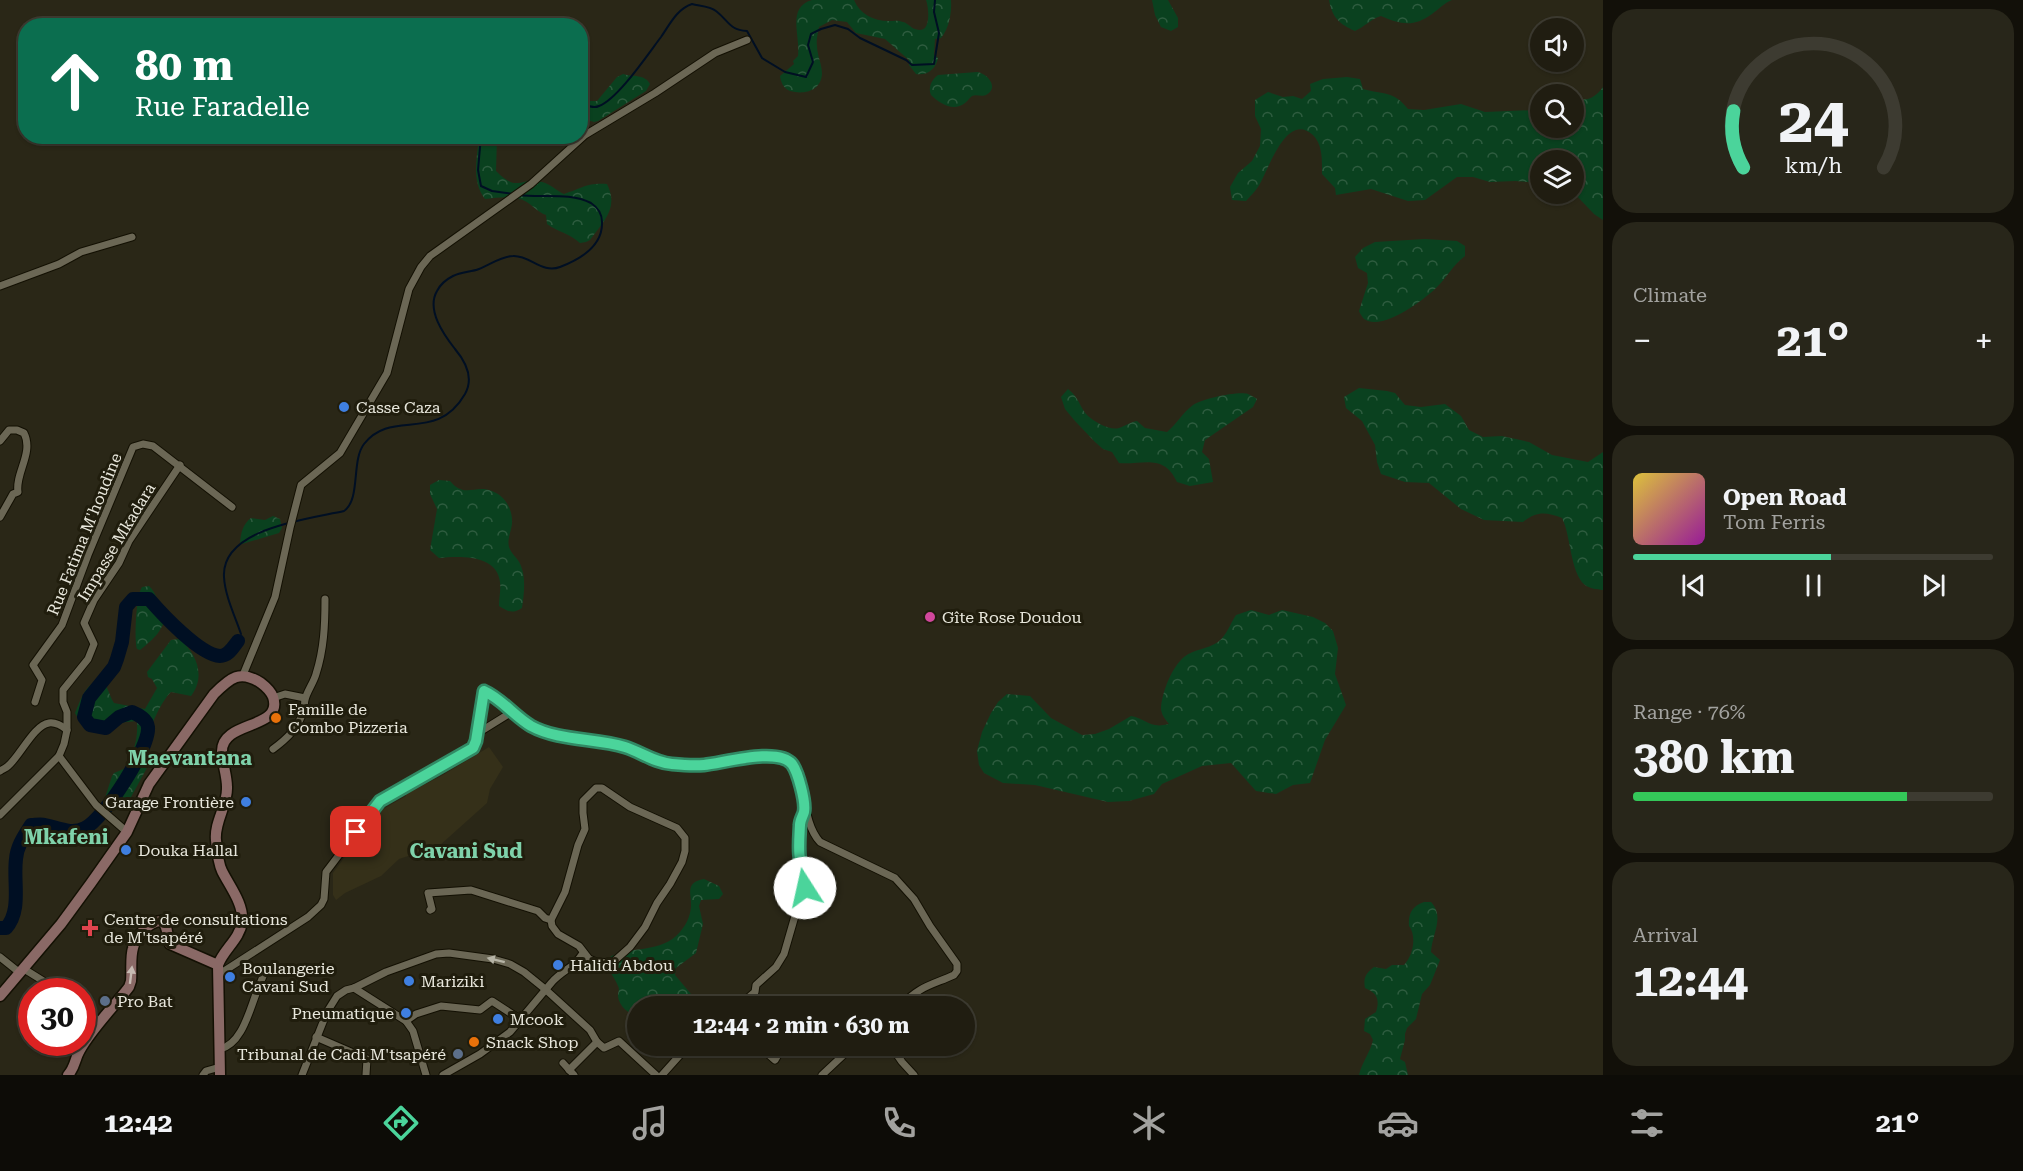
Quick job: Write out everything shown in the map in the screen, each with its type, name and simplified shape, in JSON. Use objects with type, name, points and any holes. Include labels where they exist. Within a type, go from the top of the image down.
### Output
[{"type":"street","points":[[588,133],[715,53],[747,40]]},
{"type":"street","points":[[243,675],[276,597],[292,517],[302,485],[340,453],[387,373],[409,289],[421,267],[430,256],[531,184],[575,144]]},
{"type":"street","points":[[0,286],[59,264],[81,252],[132,237]]},
{"type":"street","points":[[0,441],[9,430],[24,433],[26,438],[26,453],[24,465],[18,477],[18,492],[13,495],[0,517]]},
{"type":"street","name":"Rue Fatima M'houdine","points":[[35,702],[42,680],[33,665],[62,625],[133,447],[143,444],[153,446],[232,507]]},
{"type":"street","name":"Impasse Mkadara","points":[[67,730],[63,690],[88,659],[94,644],[84,623],[94,600],[119,563],[129,541],[180,465]]},
{"type":"street","points":[[273,748],[288,738],[295,729],[305,707],[305,698],[316,674],[322,648],[325,629],[325,599]]},
{"type":"street","points":[[0,996],[61,924],[127,832],[149,784],[214,694],[228,681],[243,675],[254,679],[265,686],[273,698],[270,714],[263,721],[228,735],[221,749],[227,787],[215,837],[221,869],[237,898],[243,918],[237,936],[221,956],[217,970],[220,1071],[206,1071],[203,1075]]},
{"type":"street","points":[[217,970],[308,917],[321,905],[324,899],[325,877],[330,865],[380,801],[473,748],[478,733],[484,691],[494,696],[531,726],[545,733],[625,747],[663,763],[701,765],[755,756],[782,757],[790,761],[796,770],[810,827],[820,842],[895,878],[914,899],[957,964],[957,971],[954,975],[936,981],[910,996]]},
{"type":"street","points":[[273,698],[285,694],[305,698]]},
{"type":"street","points":[[478,733],[512,712]]},
{"type":"street","points":[[0,771],[8,766],[44,724],[57,724],[67,730],[59,756],[0,815]]},
{"type":"street","points":[[59,756],[96,805],[127,832]]},
{"type":"street","points":[[596,788],[602,788],[630,807],[649,814],[682,832],[685,842],[682,862],[645,927],[630,947],[612,963],[603,964],[589,959],[583,952],[579,946],[558,934],[551,920],[565,892],[578,845],[585,829],[582,813],[583,801],[596,788]]},
{"type":"street","points":[[750,996],[755,992],[756,985],[776,967],[784,954],[805,888],[806,878],[800,867],[799,844],[800,823],[805,810]]},
{"type":"street","points":[[430,910],[432,906],[428,893],[471,890],[538,911],[551,920]]},
{"type":"street","points":[[68,1075],[72,1071],[80,1048],[129,987],[134,945],[151,923],[162,921],[167,929],[170,944],[217,970]]},
{"type":"street","points":[[443,1075],[480,1054],[510,1032],[557,976],[574,966],[583,952]]},
{"type":"street","points":[[302,1075],[327,1012],[337,996],[386,972],[436,954],[449,953],[493,959],[510,964],[524,972],[590,1030],[597,1042],[606,1049],[621,1041],[656,1075]]},
{"type":"street","points":[[0,957],[35,978]]},
{"type":"street","points":[[220,1049],[224,1049],[238,1035],[249,1016],[266,971]]},
{"type":"street","points":[[354,988],[406,1021],[413,1031],[426,1075]]},
{"type":"street","points":[[406,1021],[416,1014],[441,1006],[480,1010],[492,1001],[521,1020]]},
{"type":"street","points":[[316,1037],[367,1059],[366,1075]]},
{"type":"street","points":[[563,1063],[571,1072],[597,1042]]},
{"type":"street","points":[[662,1075],[679,1056]]},
{"type":"street","points":[[822,1075],[838,1056]]},
{"type":"street","points":[[898,1056],[914,1075]]},
{"type":"shaded area","points":[[489,747],[503,767],[490,789],[487,803],[439,846],[399,859],[381,876],[345,893],[336,900],[333,895],[333,873],[378,812]]},
{"type":"green space","points":[[812,0],[854,0],[863,13],[872,18],[883,21],[901,21],[920,30],[924,29],[928,20],[926,0],[951,0],[946,30],[941,38],[935,39],[934,55],[938,58],[935,65],[927,73],[916,74],[909,65],[909,60],[885,39],[856,33],[847,22],[832,20],[819,27],[817,36],[822,74],[819,84],[806,92],[788,90],[783,85],[780,76],[794,64],[793,61],[798,56],[797,16],[799,9]]},
{"type":"green space","points":[[1152,0],[1168,0],[1178,18],[1178,27],[1171,31],[1161,27],[1155,15]]},
{"type":"green space","points":[[1329,0],[1452,0],[1432,14],[1413,23],[1400,23],[1381,16],[1355,31],[1337,19]]},
{"type":"green space","points":[[977,72],[988,78],[992,85],[992,89],[986,95],[972,96],[961,106],[952,107],[943,104],[931,95],[931,84],[938,75]]},
{"type":"green space","points":[[623,74],[642,77],[650,84],[646,91],[598,121],[588,120],[588,100],[597,101],[617,77]]},
{"type":"green space","points":[[1347,77],[1360,79],[1363,89],[1393,96],[1408,109],[1424,110],[1461,104],[1485,112],[1530,110],[1530,138],[1584,138],[1584,100],[1597,94],[1603,87],[1603,220],[1584,204],[1584,150],[1530,150],[1530,183],[1490,182],[1473,177],[1457,177],[1425,200],[1408,201],[1371,189],[1336,195],[1335,188],[1322,174],[1319,143],[1313,135],[1303,129],[1294,130],[1286,137],[1258,187],[1246,201],[1232,200],[1230,187],[1238,173],[1252,161],[1260,146],[1261,129],[1255,116],[1255,100],[1268,92],[1283,97],[1293,96],[1302,99],[1311,91],[1310,84],[1323,79]]},
{"type":"green space","points":[[478,144],[497,144],[496,171],[510,182],[542,182],[564,194],[589,185],[607,184],[611,207],[605,220],[590,240],[580,243],[551,227],[547,224],[546,215],[521,199],[506,197],[485,199],[476,177]]},
{"type":"green space","points":[[1425,239],[1457,241],[1465,246],[1465,256],[1437,287],[1402,313],[1381,321],[1372,322],[1364,319],[1359,311],[1368,283],[1367,273],[1358,268],[1355,257],[1363,248],[1375,242]]},
{"type":"green space","points":[[1359,388],[1395,393],[1405,405],[1421,407],[1445,404],[1461,416],[1469,430],[1483,437],[1502,436],[1529,442],[1552,455],[1588,462],[1603,452],[1603,590],[1585,585],[1576,572],[1562,518],[1542,514],[1523,522],[1484,520],[1461,509],[1429,483],[1405,482],[1381,474],[1375,445],[1362,421],[1346,408],[1344,397]]},
{"type":"green space","points":[[1068,389],[1088,416],[1103,425],[1115,429],[1137,421],[1145,428],[1167,432],[1189,408],[1204,400],[1243,393],[1257,399],[1253,407],[1205,440],[1202,452],[1209,459],[1213,482],[1190,486],[1177,482],[1166,467],[1159,464],[1152,462],[1119,463],[1112,452],[1103,449],[1095,442],[1065,409],[1061,397]]},
{"type":"green space","points":[[439,480],[450,481],[460,489],[492,491],[501,496],[507,504],[512,518],[509,547],[520,563],[524,576],[522,608],[510,612],[499,606],[500,582],[492,566],[466,557],[439,558],[430,550],[437,509],[430,494],[430,485]]},
{"type":"green space","points":[[273,516],[280,519],[282,528],[279,533],[240,543],[243,529],[251,518],[265,520]]},
{"type":"green space","points":[[149,586],[166,611],[158,633],[140,650],[137,649],[136,644],[137,608],[142,587]]},
{"type":"green space","points":[[1251,610],[1269,615],[1282,610],[1313,617],[1325,623],[1333,631],[1338,648],[1335,674],[1346,705],[1325,740],[1310,783],[1293,785],[1276,794],[1256,791],[1231,763],[1202,766],[1162,784],[1154,794],[1129,801],[1108,802],[1035,785],[1003,783],[984,773],[979,765],[977,751],[982,732],[998,702],[1007,694],[1030,696],[1051,718],[1082,735],[1095,734],[1109,729],[1131,716],[1152,724],[1169,724],[1161,708],[1166,687],[1175,667],[1188,654],[1218,642],[1236,615]]},
{"type":"green space","points":[[179,639],[195,658],[199,673],[196,689],[191,696],[171,692],[164,701],[148,735],[148,766],[125,808],[113,809],[104,801],[112,776],[126,768],[131,756],[136,739],[137,721],[86,726],[75,713],[87,689],[99,680],[107,687],[114,703],[145,709],[157,688],[152,679],[148,677],[147,672],[171,640]]},
{"type":"green space","points":[[704,879],[719,886],[723,894],[719,899],[701,900],[699,906],[703,924],[696,953],[676,968],[675,975],[691,994],[689,996],[627,996],[627,1010],[620,1003],[619,987],[609,970],[608,958],[664,944],[672,939],[686,924],[691,907],[690,889],[698,881]]},
{"type":"green space","points":[[1424,902],[1431,902],[1437,914],[1437,926],[1431,952],[1440,960],[1430,985],[1422,994],[1416,1019],[1407,1028],[1405,1034],[1400,1059],[1405,1062],[1408,1075],[1359,1075],[1373,1040],[1370,1034],[1364,1031],[1365,1019],[1376,1012],[1378,1003],[1375,994],[1365,988],[1364,981],[1374,967],[1386,969],[1392,965],[1404,965],[1412,951],[1413,935],[1409,926],[1410,914],[1416,906]]},
{"type":"waterway","points":[[588,105],[597,107],[615,95],[674,18],[682,9],[692,4],[714,9],[733,27],[747,31],[762,58],[785,72],[806,77],[813,62],[808,45],[811,34],[835,25],[848,29],[860,38],[912,65],[934,64],[939,33],[934,12],[935,0]]},
{"type":"waterway","points":[[480,144],[478,170],[481,186],[492,191],[514,194]]},
{"type":"waterway","points":[[241,634],[228,599],[224,577],[227,560],[237,547],[251,537],[290,522],[344,511],[352,498],[358,460],[364,444],[375,434],[388,428],[441,418],[453,409],[465,394],[469,382],[468,370],[446,337],[435,314],[434,298],[442,284],[456,275],[479,269],[509,256],[519,256],[547,268],[560,267],[583,256],[595,245],[599,238],[602,219],[599,211],[591,203],[565,196],[519,195]]},
{"type":"waterway","points":[[0,928],[6,928],[14,913],[17,854],[21,841],[31,825],[43,825],[70,831],[85,828],[114,797],[142,750],[148,727],[137,714],[132,712],[119,717],[106,728],[90,725],[84,717],[89,698],[114,667],[122,642],[126,607],[133,599],[149,599],[182,633],[212,654],[220,656],[226,654],[238,641]]},
{"type":"place","name":"Casse Caza","points":[[344,407]]},
{"type":"place","name":"Gîte Rose Doudou","points":[[930,617]]},
{"type":"place","name":"Famille de Combo Pizzeria","points":[[276,718]]},
{"type":"place","name":"Garage Frontière","points":[[246,802]]},
{"type":"place","name":"Douka Hallal","points":[[126,850]]},
{"type":"place","name":"Centre de consultations de M'tsapéré","points":[[90,928]]},
{"type":"place","name":"Halidi Abdou","points":[[558,965]]},
{"type":"place","name":"Boulangerie Cavani Sud","points":[[230,977]]},
{"type":"place","name":"Mariziki","points":[[409,981]]},
{"type":"place","name":"Pro Bat","points":[[105,1001]]},
{"type":"place","name":"Pneumatique","points":[[406,1013]]},
{"type":"place","name":"Mcook","points":[[498,1019]]},
{"type":"place","name":"Snack Shop","points":[[474,1042]]},
{"type":"place","name":"Tribunal de Cadi M'tsapéré","points":[[458,1054]]},
{"type":"district","name":"Maevantana","points":[[190,758]]},
{"type":"district","name":"Mkafeni","points":[[66,837]]},
{"type":"district","name":"Cavani Sud","points":[[466,851]]},
{"type":"route","points":[[356,832],[380,801],[473,748],[484,691],[494,696],[531,726],[545,733],[625,747],[663,763],[701,765],[755,756],[782,757],[790,761],[796,770],[805,810],[800,823],[799,844],[800,867],[806,878],[805,888]]}]
